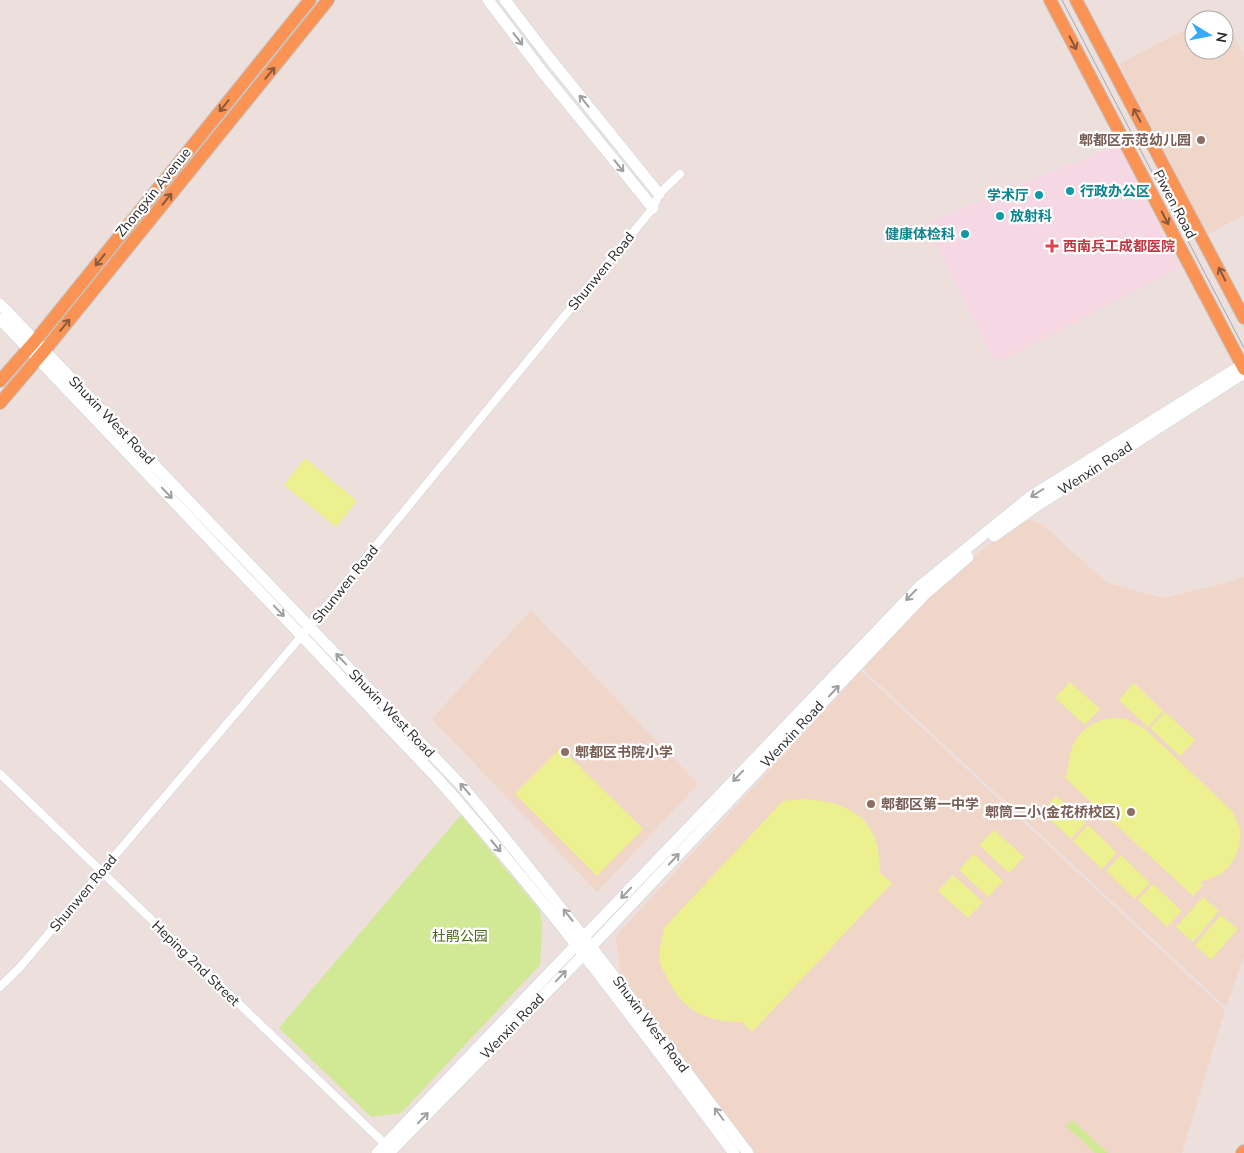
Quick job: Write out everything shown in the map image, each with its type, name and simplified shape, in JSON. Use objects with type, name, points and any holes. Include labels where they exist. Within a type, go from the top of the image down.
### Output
[{"type":"main road","name":"Zhongxin Avenue","points":[[0,381],[310,0]]},
{"type":"main road","name":"Zhongxin Avenue","points":[[0,403],[328,0]]},
{"type":"main road","name":"Piwen Road","points":[[1050,0],[1243,369]]},
{"type":"main road","name":"Piwen Road","points":[[1076,0],[1244,318]]},
{"type":"street","points":[[488,0],[544,74],[653,208]]},
{"type":"street","points":[[505,0],[659,194]]},
{"type":"street","name":"Shunwen Road","points":[[0,988],[21,966],[306,631],[653,208],[659,194],[680,174]]},
{"type":"street","name":"Shuxin West Road","points":[[0,304],[41,354],[306,631],[461,785],[528,865],[734,1153]]},
{"type":"street","name":"Shuxin West Road","points":[[0,319],[32,344]]},
{"type":"street","name":"Wenxin Road","points":[[376,1153],[389,1149],[584,945],[919,587],[1030,497],[1243,369]]},
{"type":"street","name":"Heping 2nd Street","points":[[0,774],[389,1149]]},
{"type":"street","name":"Shuxin West Road","points":[[584,945],[748,1153]]},
{"type":"shaded area","name":"郫都区示范幼儿园","points":[[1184,30],[1184,60],[1234,60],[1234,36],[1244,56],[1244,215],[1207,235],[1119,64]]},
{"type":"shaded area","name":"西南兵工成都医院","points":[[1120,144],[1180,269],[995,363],[925,224]]},
{"type":"shaded area","name":"郫筒二小(金花桥校区)","points":[[1031,520],[1043,525],[1107,583],[1163,598],[1244,577],[1244,956],[1226,1007],[863,669],[942,583],[1018,521]]},
{"type":"shaded area","name":"郫都区书院小学","points":[[531,610],[698,784],[597,892],[432,719]]},
{"type":"shaded area","name":"郫都区第一中学","points":[[861,671],[1225,1010],[1182,1153],[755,1153],[621,975],[616,936]]},
{"type":"green space","points":[[305,458],[357,501],[336,527],[284,485]]},
{"type":"green space","points":[[1070,682],[1100,709],[1085,725],[1055,698]]},
{"type":"green space","points":[[1134,683],[1163,711],[1148,727],[1119,700]]},
{"type":"green space","points":[[1165,712],[1195,740],[1180,756],[1150,728]]},
{"type":"green space","points":[[1110,718],[1126,719],[1144,728],[1232,811],[1239,826],[1240,845],[1235,858],[1222,873],[1200,882],[1203,886],[1193,896],[1065,778],[1072,747],[1079,735],[1089,726]]},
{"type":"green space","points":[[561,748],[643,829],[597,876],[515,794]]},
{"type":"green space","points":[[1056,796],[1086,823],[1071,839],[1042,812]]},
{"type":"green space","points":[[804,799],[837,805],[850,810],[861,818],[875,840],[879,855],[880,873],[892,883],[752,1032],[742,1022],[717,1020],[707,1017],[680,999],[660,963],[664,928],[783,801]]},
{"type":"green space","name":"杜鹃公园","points":[[461,815],[540,911],[542,925],[540,965],[401,1113],[371,1117],[279,1028]]},
{"type":"green space","points":[[1088,825],[1117,853],[1102,869],[1073,841]]},
{"type":"green space","points":[[994,830],[1024,857],[1009,873],[979,845]]},
{"type":"green space","points":[[974,854],[1003,881],[988,897],[959,870]]},
{"type":"green space","points":[[1121,855],[1150,883],[1135,899],[1106,871]]},
{"type":"green space","points":[[953,875],[983,902],[968,918],[938,891]]},
{"type":"green space","points":[[1153,884],[1182,911],[1167,927],[1138,900]]},
{"type":"green space","points":[[1203,897],[1219,911],[1193,942],[1176,927]]},
{"type":"green space","points":[[1221,915],[1238,929],[1211,960],[1195,945]]},
{"type":"green space","points":[[1072,1120],[1108,1153],[1095,1153],[1066,1126]]},
{"type":"tram line","points":[[1062,0],[1244,348]]},
{"type":"place","name":"郫都区示范幼儿园","points":[[1201,140]]},
{"type":"place","name":"行政办公区","points":[[1070,191]]},
{"type":"place","name":"学术厅","points":[[1039,195]]},
{"type":"place","name":"放射科","points":[[1000,216]]},
{"type":"place","name":"健康体检科","points":[[965,234]]},
{"type":"place","name":"西南兵工成都医院","points":[[1052,246]]},
{"type":"place","name":"郫都区书院小学","points":[[565,752]]},
{"type":"place","name":"郫都区第一中学","points":[[871,804]]},
{"type":"place","name":"郫筒二小(金花桥校区)","points":[[1131,812]]}]
